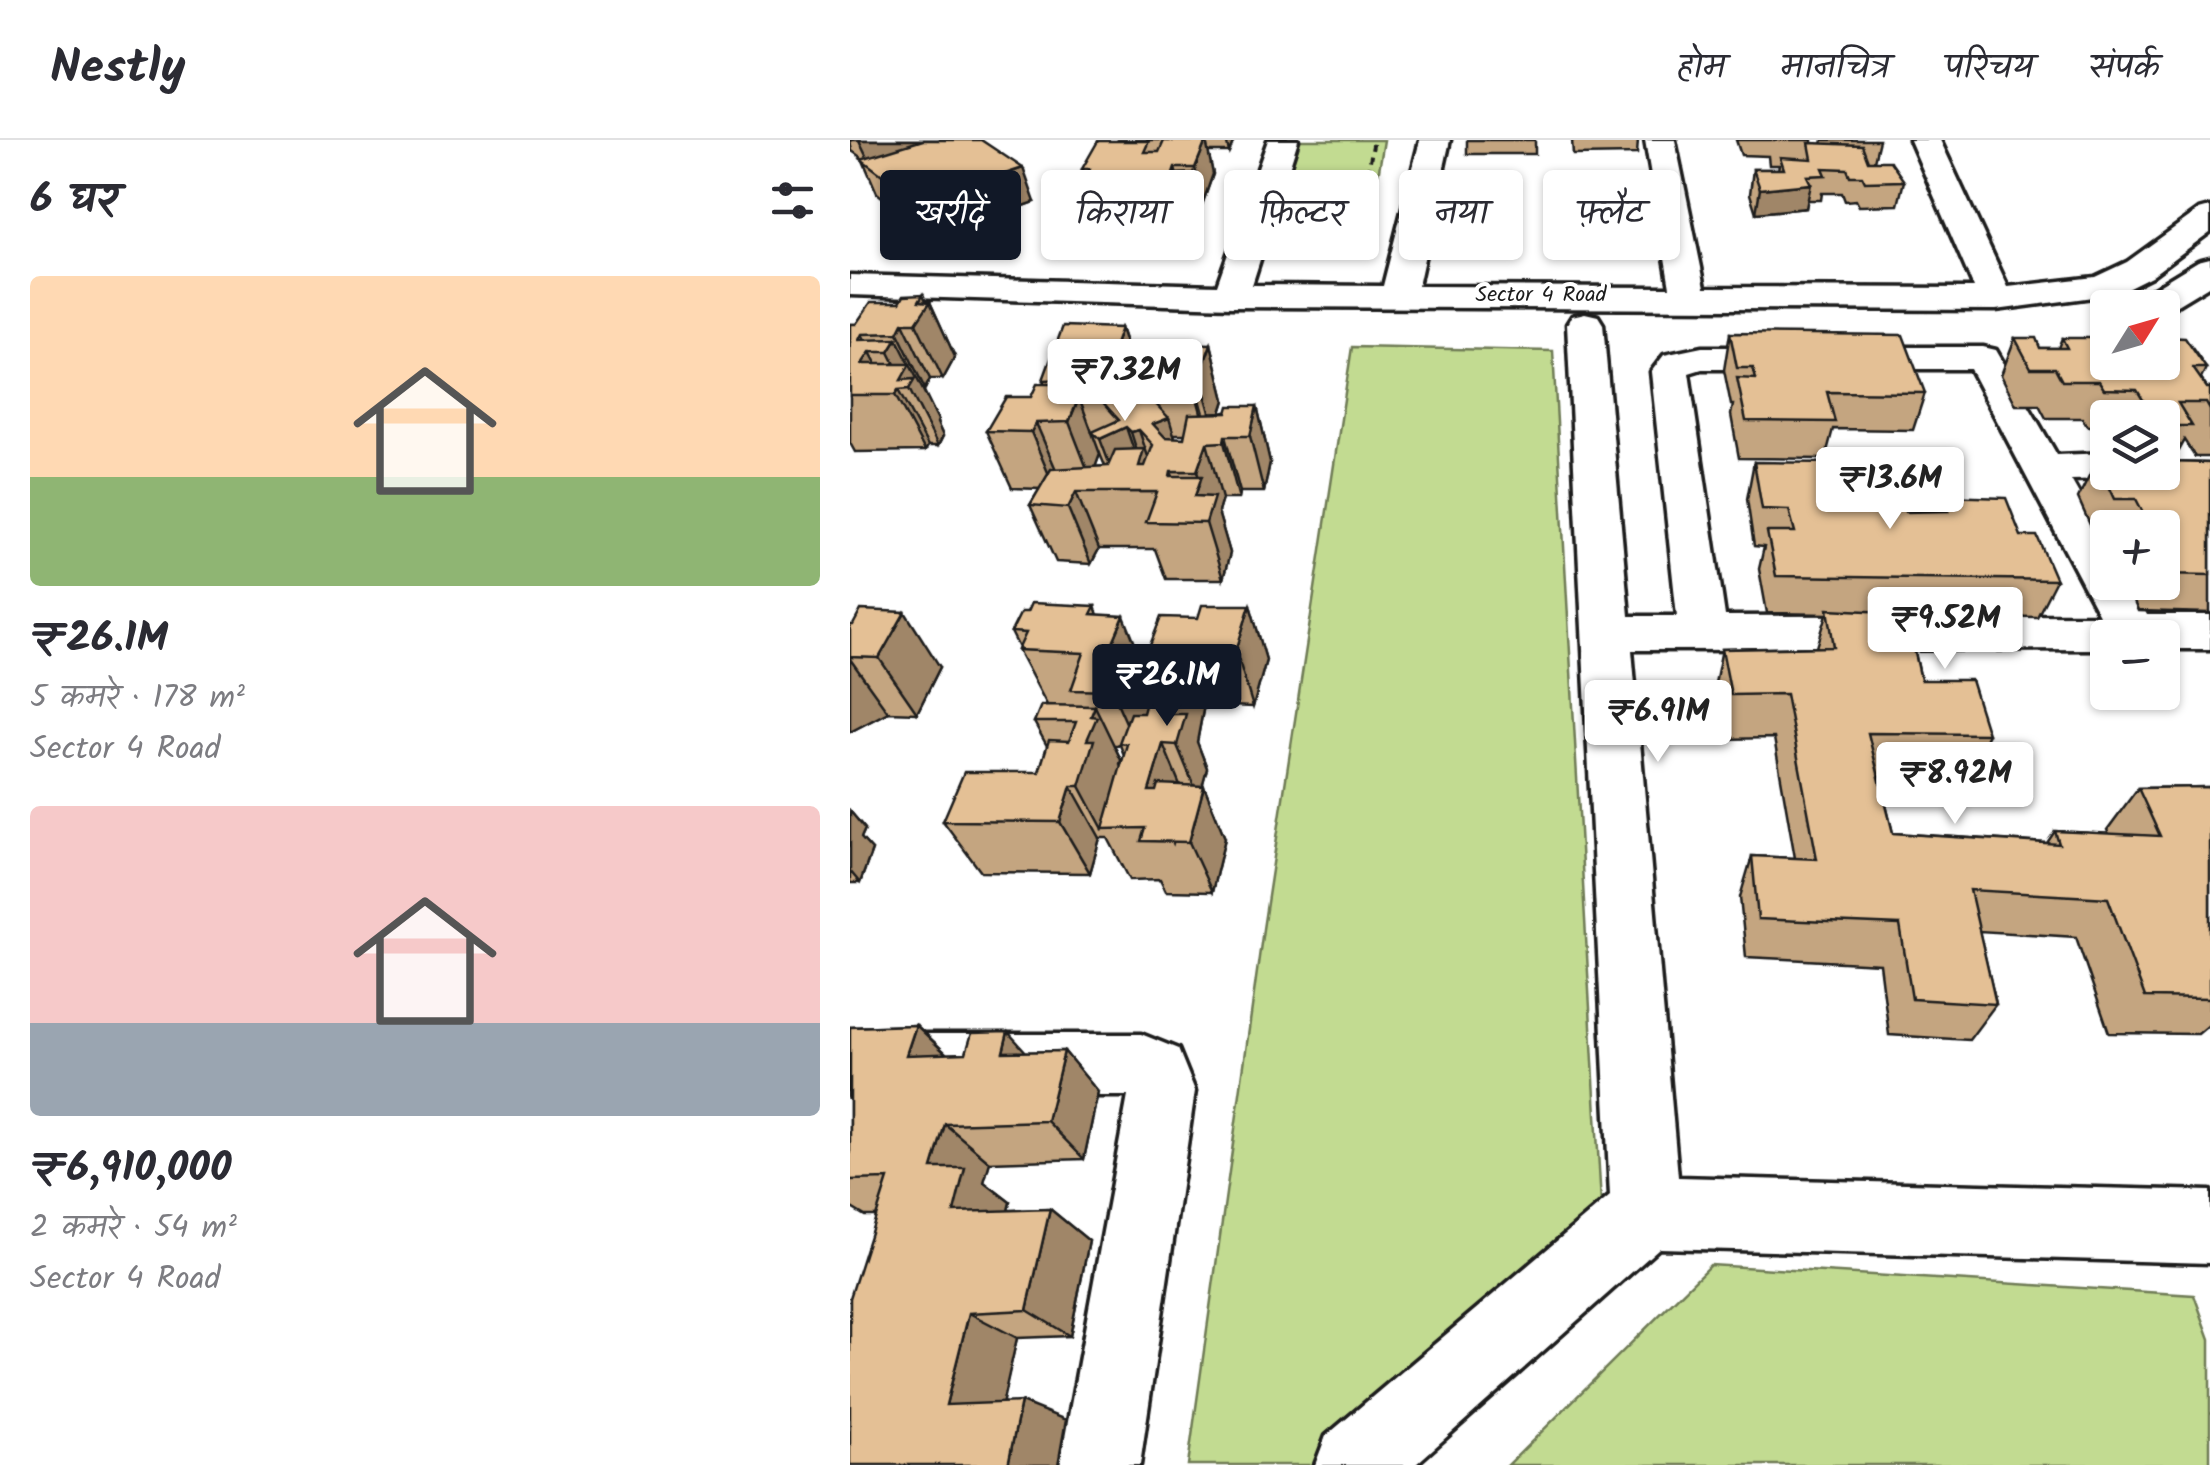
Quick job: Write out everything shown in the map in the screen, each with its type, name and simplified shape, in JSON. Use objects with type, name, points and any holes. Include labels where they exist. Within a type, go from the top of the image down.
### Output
[{"type":"street","points":[[1231,296],[1283,140]]},
{"type":"street","points":[[1398,296],[1435,140]]},
{"type":"street","points":[[1660,140],[1689,295]]},
{"type":"street","points":[[1925,140],[1996,298]]},
{"type":"street","name":"Sector 4 Road","points":[[850,286],[1231,296],[1996,298],[2103,287],[2139,269],[2210,217]]},
{"type":"street","points":[[2180,291],[2210,268]]},
{"type":"street","name":"Sector 4 Road","points":[[850,313],[1585,324],[2090,323]]},
{"type":"street","points":[[1585,324],[1646,1212]]},
{"type":"street","points":[[1703,633],[1670,372],[1677,363],[1702,358],[2001,358],[2044,468],[2126,620]]},
{"type":"street","points":[[2044,468],[2090,467]]},
{"type":"street","points":[[2180,632],[2210,632]]},
{"type":"street","points":[[1606,633],[2090,633]]},
{"type":"street","points":[[850,1065],[1141,1065],[1156,1071],[1162,1091],[1100,1465]]},
{"type":"street","points":[[1355,1465],[1646,1212],[2210,1227]]},
{"type":"path","points":[[1368,170],[1374,140]]},
{"type":"green space","points":[[1297,140],[1384,140],[1379,170],[1287,170]]},
{"type":"green space","points":[[1352,347],[1553,351],[1601,1204],[1339,1465],[1188,1465],[1263,929]]},
{"type":"green space","points":[[1710,1265],[2194,1295],[2210,1339],[2210,1465],[1508,1465]]},
{"type":"building","points":[[923,140],[981,140],[1023,168],[880,170],[880,173],[861,159]]},
{"type":"building","points":[[1098,141],[1149,141],[1144,152],[1159,152],[1164,141],[1206,141],[1195,168],[1082,169]]},
{"type":"building","points":[[1809,143],[1862,145],[1868,161],[1890,161],[1904,181],[1865,182],[1862,176],[1850,176],[1847,169],[1823,168],[1826,175],[1807,176],[1811,184],[1760,189],[1753,169],[1784,169],[1780,157],[1812,159]]},
{"type":"building","points":[[923,294],[919,301],[930,302],[916,323],[903,323],[898,333],[862,334],[859,340],[897,339],[889,352],[870,352],[862,364],[910,364],[901,380],[915,379],[909,389],[898,390],[895,395],[850,395],[850,324],[856,324],[871,302],[900,302],[904,295]]},
{"type":"building","points":[[1063,326],[1121,328],[1112,353],[1166,351],[1169,343],[1211,344],[1200,375],[1193,375],[1192,379],[1105,377],[1101,387],[1120,408],[1149,397],[1169,418],[1153,424],[1165,437],[1184,438],[1189,414],[1227,413],[1229,406],[1257,406],[1250,436],[1225,436],[1224,442],[1207,443],[1197,471],[1171,471],[1170,476],[1202,476],[1195,496],[1214,497],[1206,523],[1146,522],[1157,492],[1076,492],[1068,508],[1030,505],[1051,469],[1108,466],[1115,450],[1144,449],[1139,466],[1145,466],[1153,445],[1139,430],[1131,432],[1126,427],[1100,439],[1092,432],[1119,420],[1098,397],[1079,397],[1069,422],[1036,423],[1031,432],[986,431],[1006,397],[1031,397],[1037,384],[1066,384],[1068,379],[1043,380]]},
{"type":"building","points":[[1730,333],[1903,335],[1925,393],[1827,392],[1835,422],[1746,421],[1737,378],[1756,379],[1753,368],[1737,368]]},
{"type":"building","points":[[2015,338],[2036,338],[2040,348],[2067,348],[2062,338],[2090,338],[2090,380],[2180,380],[2180,338],[2185,338],[2206,368],[2193,368],[2210,388],[2210,410],[2206,403],[2143,400],[2137,390],[2104,389],[2099,381],[2062,381],[2055,368],[2031,368]]},
{"type":"building","points":[[2180,406],[2192,426],[2180,426]]},
{"type":"building","points":[[1754,462],[1842,463],[1850,497],[1899,497],[1905,512],[1949,511],[1944,496],[2006,498],[2021,536],[2037,536],[2056,580],[1776,576],[1767,532],[1795,532],[1789,510],[1762,509]]},
{"type":"building","points":[[2180,462],[2210,463],[2210,575],[2180,574],[2180,510],[2142,510],[2136,499],[2115,499],[2111,490],[2180,490]]},
{"type":"building","points":[[1031,603],[1095,606],[1091,614],[1124,616],[1113,642],[1127,642],[1112,691],[1071,690],[1084,653],[1018,650],[1026,633],[1011,632],[1021,612],[1027,612]]},
{"type":"building","points":[[1202,605],[1250,605],[1236,651],[1185,650],[1170,714],[1186,714],[1177,745],[1163,744],[1149,791],[1156,791],[1158,784],[1204,786],[1189,842],[1141,841],[1145,828],[1103,829],[1127,744],[1119,743],[1130,713],[1143,713],[1160,649],[1149,648],[1161,617],[1198,618]]},
{"type":"building","points":[[1828,609],[1906,613],[1921,680],[1971,680],[1988,734],[1868,733],[1893,833],[2059,844],[2055,831],[2160,836],[2138,788],[2210,787],[2210,998],[2145,997],[2108,898],[1970,890],[1996,1004],[1912,999],[1900,925],[1758,919],[1752,856],[1817,859],[1786,694],[1731,695],[1722,649],[1834,647]]},
{"type":"building","points":[[861,610],[905,612],[879,658],[850,657],[850,625]]},
{"type":"building","points":[[1041,705],[1095,706],[1091,716],[1097,717],[1087,740],[1094,740],[1080,786],[1071,786],[1060,822],[943,821],[964,772],[1039,772],[1049,740],[1069,741],[1076,722],[1034,722]]},
{"type":"building","points":[[916,1025],[906,1055],[966,1053],[972,1033],[1008,1032],[1003,1052],[1064,1051],[1047,1121],[945,1124],[932,1168],[965,1168],[954,1212],[1050,1209],[1027,1310],[969,1313],[946,1405],[1021,1402],[1008,1465],[850,1465],[850,1298],[888,1179],[850,1180],[850,1027]]}]
